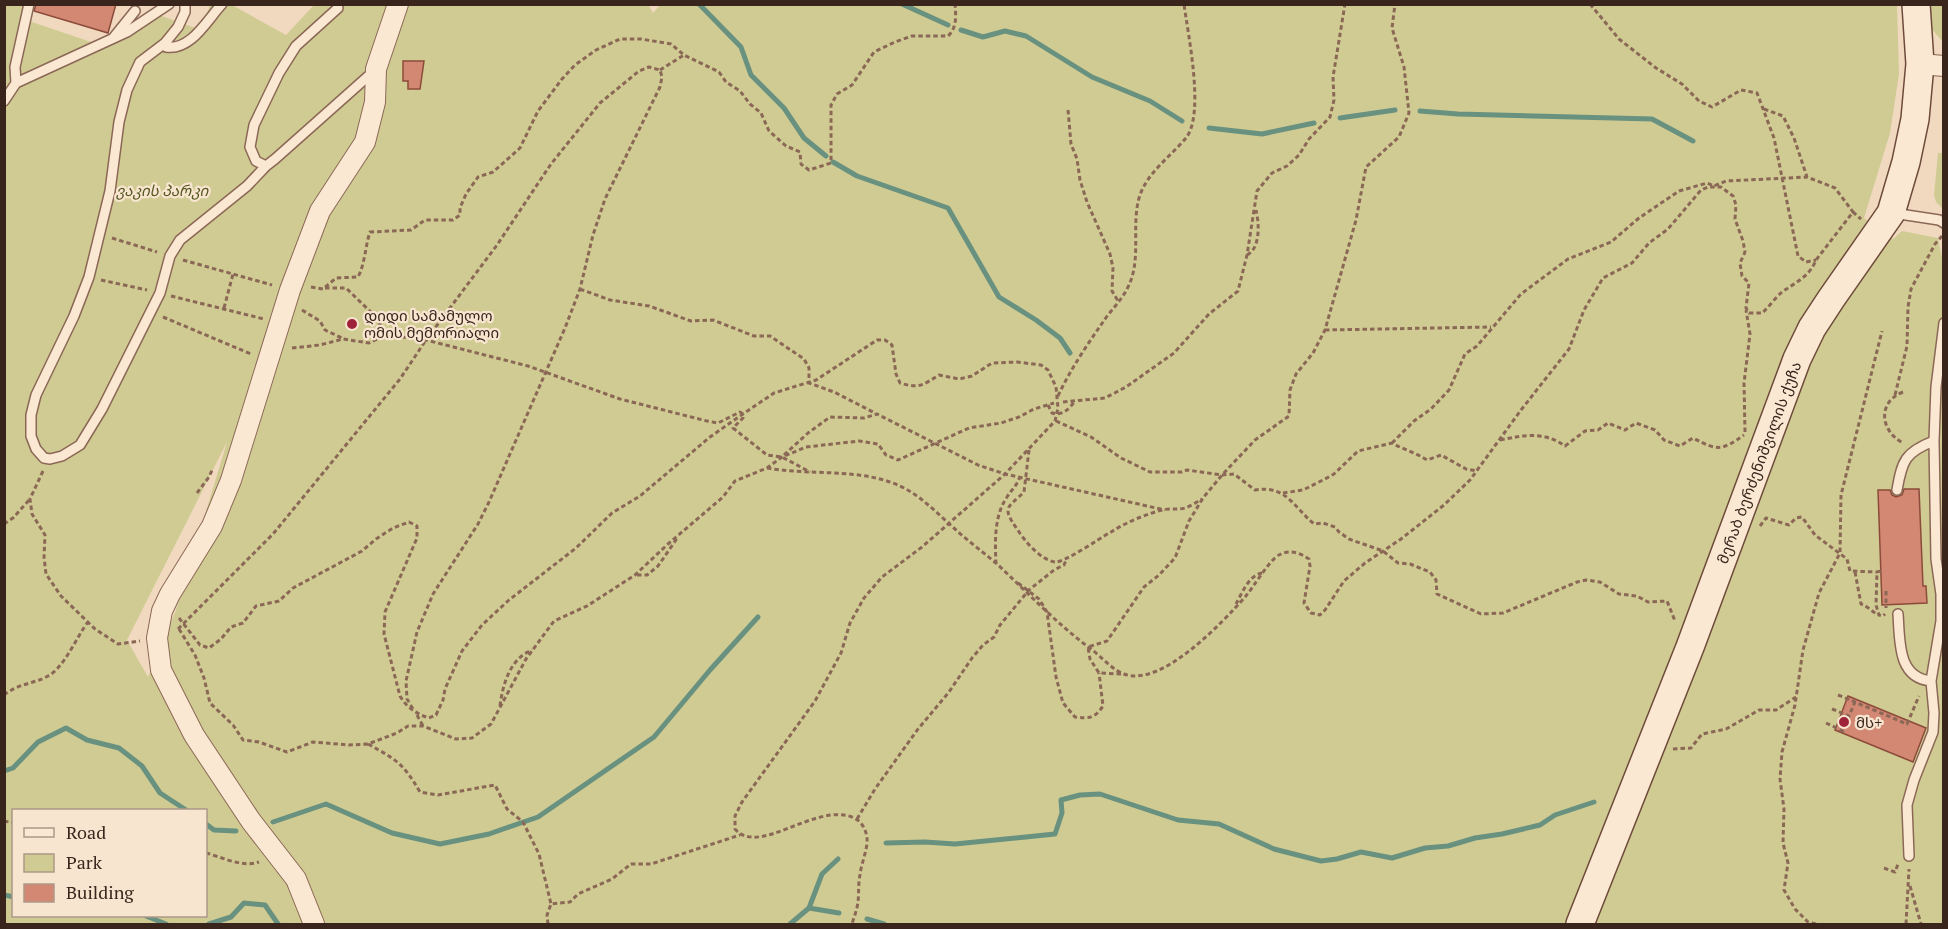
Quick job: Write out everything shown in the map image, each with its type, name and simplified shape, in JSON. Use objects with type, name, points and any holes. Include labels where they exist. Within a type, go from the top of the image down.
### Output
[{"type":"street","points":[[314,924],[296,879],[213,767],[194,735],[161,670],[157,638],[162,611],[212,525],[231,480],[292,284],[320,212],[364,142],[375,102],[376,69],[398,4]]},
{"type":"street","name":"მერაბ ბერძენიშვილის ქუჩა","points":[[1580,924],[1692,640],[1753,443],[1812,328],[1891,213],[1906,162],[1915,119],[1932,65],[1916,4]]},
{"type":"lane","points":[[16,83],[15,67],[29,4]]},
{"type":"lane","points":[[4,101],[16,83],[113,39],[169,4]]},
{"type":"lane","points":[[185,4],[183,18],[165,43],[140,62],[127,90],[119,122],[103,237],[93,276],[46,369],[31,415],[31,436],[36,449],[44,458],[62,456],[80,445],[164,292],[180,240],[195,225],[247,186],[266,166],[376,69]]},
{"type":"lane","points":[[165,43],[166,47],[170,48],[181,45],[194,36],[222,4]]},
{"type":"lane","points":[[266,166],[255,161],[250,147],[254,124],[296,46],[338,8]]},
{"type":"lane","points":[[113,39],[135,11]]},
{"type":"lane","points":[[1891,213],[1939,220],[1944,223]]},
{"type":"lane","points":[[1909,856],[1907,805],[1933,732],[1931,681],[1941,621],[1941,594],[1936,559],[1934,441],[1936,387],[1944,323]]},
{"type":"lane","points":[[1897,489],[1901,466],[1911,452],[1917,447],[1934,441]]},
{"type":"lane","points":[[1898,614],[1902,658],[1915,676],[1931,681]]},
{"type":"path","points":[[323,289],[336,278],[358,277],[363,269],[365,246],[370,232],[411,230],[425,220],[453,220],[460,214],[466,194],[478,177],[493,172],[520,148],[538,111],[562,79],[575,65],[596,50],[620,39],[641,39],[671,44],[684,55],[719,72],[726,82],[740,91],[760,113],[769,131],[786,146],[800,152],[801,164],[809,170],[831,163],[831,105],[837,94],[852,85],[874,52],[912,36],[948,36],[953,31],[955,4]]},
{"type":"path","points":[[1057,398],[1096,332],[1128,289],[1136,261],[1136,227],[1140,195],[1151,177],[1187,137],[1196,115],[1184,4]]},
{"type":"path","points":[[1062,402],[1105,398],[1126,387],[1174,353],[1209,314],[1238,291],[1247,255],[1257,191],[1272,173],[1287,166],[1299,155],[1309,139],[1330,117],[1334,100],[1333,77],[1345,4]]},
{"type":"path","points":[[1088,647],[1107,641],[1144,586],[1159,575],[1175,558],[1189,521],[1203,498],[1222,475],[1255,440],[1289,416],[1290,390],[1296,374],[1313,353],[1325,330],[1356,220],[1366,167],[1400,137],[1409,113],[1404,67],[1392,28],[1395,4]]},
{"type":"path","points":[[1590,4],[1619,39],[1656,68],[1682,84],[1699,101],[1712,107],[1742,90],[1757,93],[1774,138],[1798,256],[1806,262],[1816,260]]},
{"type":"path","points":[[176,638],[178,628],[273,534],[400,379],[426,340],[497,245],[551,164],[600,103],[639,71],[649,67],[660,70],[684,55]]},
{"type":"path","points":[[423,726],[407,699],[406,692],[406,681],[417,632],[433,594],[478,524],[565,328],[580,289],[593,235],[605,200],[660,87],[662,76],[660,70]]},
{"type":"path","points":[[1764,109],[1784,116],[1807,177]]},
{"type":"path","points":[[1068,110],[1071,144],[1077,159],[1080,180],[1110,254],[1113,268],[1112,291],[1118,301]]},
{"type":"path","points":[[1099,673],[1142,676],[1153,673],[1187,654],[1244,598],[1278,555],[1290,552],[1300,554],[1309,560],[1304,603],[1311,613],[1320,615],[1344,581],[1444,505],[1478,471],[1569,349],[1584,310],[1603,278],[1632,262],[1649,243],[1668,229],[1701,190],[1726,181],[1807,177],[1835,188],[1858,216]]},
{"type":"path","points":[[1283,494],[1303,490],[1334,474],[1358,450],[1392,443],[1449,390],[1466,354],[1477,346],[1521,294],[1568,259],[1611,242],[1639,218],[1679,190],[1707,183],[1721,187],[1733,196],[1737,205],[1735,219],[1745,252],[1740,263],[1742,276],[1749,284],[1746,308],[1750,334],[1744,382],[1753,443],[1726,447],[1709,446],[1693,438],[1680,446],[1664,440],[1655,430],[1636,423],[1625,430],[1608,423],[1598,430],[1585,431],[1565,446],[1553,438],[1536,435],[1500,440]]},
{"type":"path","points":[[1247,255],[1252,252],[1256,244],[1258,219],[1255,206]]},
{"type":"path","points":[[1746,308],[1749,313],[1762,314],[1780,293],[1798,283],[1813,267],[1835,233],[1853,212]]},
{"type":"path","points":[[1917,447],[1898,440],[1891,434],[1885,425],[1885,413],[1888,403],[1895,395],[1907,346],[1911,289],[1935,244],[1944,235]]},
{"type":"path","points":[[103,237],[160,253]]},
{"type":"path","points":[[173,258],[260,281]]},
{"type":"path","points":[[224,308],[233,274]]},
{"type":"path","points":[[93,276],[150,291]]},
{"type":"path","points":[[292,284],[323,289],[346,288],[377,318],[386,335]]},
{"type":"path","points":[[580,289],[610,300],[649,306],[691,321],[713,320],[754,336],[770,336],[804,358],[808,368],[809,383]]},
{"type":"path","points":[[164,292],[251,315]]},
{"type":"path","points":[[306,311],[320,321],[325,330],[343,339]]},
{"type":"path","points":[[1325,330],[1492,326]]},
{"type":"path","points":[[1816,924],[1808,922],[1795,909],[1784,890],[1788,863],[1783,843],[1784,809],[1780,779],[1782,752],[1796,697],[1803,650],[1818,593],[1839,553],[1841,495],[1882,331]]},
{"type":"path","points":[[426,340],[545,371],[620,399],[707,421],[718,423],[740,412],[741,415]]},
{"type":"path","points":[[852,924],[858,905],[859,877],[867,839],[857,819],[842,813],[815,817],[765,837],[749,838],[740,835],[735,829],[735,816],[742,802],[815,701],[841,653],[850,623],[864,598],[882,577],[922,547],[1005,474],[1055,421],[1057,415],[1056,387],[1048,370],[1041,365],[1017,362],[992,363],[972,376],[959,379],[939,375],[920,387],[900,382],[896,374],[892,345],[885,340],[877,340],[816,380],[774,393],[710,437],[640,496],[612,513],[576,548],[482,625],[462,651],[436,715],[429,718],[417,714],[400,696],[384,634],[385,612],[417,538],[417,526],[409,522],[393,528],[362,551],[293,588],[279,601],[256,606],[243,623],[231,627],[209,648],[200,645],[184,622],[173,613],[178,628],[195,655],[210,703],[233,725],[243,740],[260,742],[287,752],[313,742],[368,744],[397,733],[408,726],[423,726],[456,740],[472,738],[491,724],[520,669],[554,621],[587,606],[635,575],[723,497],[735,481],[767,468],[830,417],[864,418],[877,414]]},
{"type":"path","points":[[809,383],[834,392],[978,465],[1005,474],[1165,510]]},
{"type":"path","points":[[1895,395],[1903,392]]},
{"type":"path","points":[[1047,405],[1052,413],[1057,415],[1067,411],[1075,401]]},
{"type":"path","points":[[782,457],[806,447],[859,441],[878,444],[886,455],[898,460],[969,428],[1001,423],[1054,403]]},
{"type":"path","points":[[741,415],[741,420],[733,428],[766,455],[782,457],[813,474]]},
{"type":"path","points":[[1055,421],[1090,437],[1121,458],[1150,472],[1187,470],[1222,475],[1234,474],[1255,490],[1268,488],[1283,494],[1299,512],[1314,524],[1323,523],[1350,538],[1383,551],[1398,563],[1410,564],[1430,572],[1436,580],[1437,594],[1481,614],[1503,613],[1586,580],[1600,582],[1619,594],[1638,596],[1648,602],[1667,601],[1675,618],[1674,629],[1692,640]]},
{"type":"path","points":[[1392,443],[1403,450],[1414,451],[1427,460],[1441,455],[1466,469],[1478,471]]},
{"type":"path","points":[[1029,449],[1024,492],[1011,502],[1008,509],[1010,519],[1028,544],[1055,562],[1066,559],[1140,517],[1165,510],[1185,508],[1203,498]]},
{"type":"path","points":[[4,524],[13,518],[30,499],[44,471],[44,458]]},
{"type":"path","points":[[767,468],[813,474],[871,476],[904,488],[926,502],[1037,604],[1112,668],[1125,674]]},
{"type":"path","points":[[996,564],[994,537],[999,515],[1007,497],[1017,487],[1020,477]]},
{"type":"path","points":[[30,499],[32,514],[45,535],[46,574],[61,596],[88,622],[118,644],[123,644]]},
{"type":"path","points":[[1759,528],[1766,518],[1789,525],[1796,518],[1802,517],[1815,535],[1847,559],[1850,571],[1879,572],[1876,605],[1879,615]]},
{"type":"path","points":[[635,575],[646,575],[658,566],[681,533]]},
{"type":"path","points":[[857,819],[875,789],[972,658],[983,645],[994,637],[1000,625],[1029,590],[1064,565],[1066,559]]},
{"type":"path","points":[[1855,572],[1861,604],[1868,606],[1879,615],[1883,616],[1886,612]]},
{"type":"path","points":[[1234,608],[1250,581],[1257,574],[1264,573]]},
{"type":"path","points":[[1013,580],[1039,599],[1047,612],[1056,677],[1063,704],[1076,717],[1087,718],[1097,715],[1103,706],[1099,673],[1090,659],[1088,647]]},
{"type":"path","points":[[1886,591],[1886,605]]},
{"type":"path","points":[[4,695],[12,689],[50,676],[66,657],[88,622]]},
{"type":"path","points":[[500,708],[502,689],[513,664],[524,653],[534,649]]},
{"type":"path","points":[[1838,695],[1907,724],[1915,704]]},
{"type":"path","points":[[1665,750],[1691,748],[1702,734],[1726,729],[1759,710],[1776,710],[1796,697]]},
{"type":"path","points":[[1826,723],[1843,731],[1855,702]]},
{"type":"path","points":[[1832,709],[1849,716]]},
{"type":"path","points":[[368,744],[394,758],[407,770],[420,792],[438,795],[495,785],[507,808],[523,822],[539,854],[551,904],[547,915],[548,924]]},
{"type":"path","points":[[551,904],[570,902],[578,894],[612,879],[631,864],[651,864],[740,835]]},
{"type":"path","points":[[207,853],[253,865],[278,856]]},
{"type":"path","points":[[1906,924],[1909,856]]},
{"type":"path","points":[[1884,868],[1895,872]]},
{"type":"path","points":[[1909,884],[1922,924]]},
{"type":"green space","name":"ვაკის პარკი","points":[[648,4],[653,13],[661,4],[1897,5],[1899,74],[1890,133],[1864,218],[1893,239],[1902,231],[1938,238],[1943,262],[1943,924],[5,924],[5,5],[29,5],[26,20],[100,45],[156,14],[201,30],[210,5],[232,5],[286,35],[314,5]],"holes":[[[227,442],[176,610],[148,677],[127,640]]]},
{"type":"green space","points":[[1927,5],[1943,5],[1943,42],[1928,25]]},
{"type":"green space","points":[[1938,153],[1943,153],[1943,209],[1936,202],[1934,195]]},
{"type":"building","points":[[36,4],[116,4],[108,33],[34,11]]},
{"type":"building","points":[[403,61],[424,61],[420,89],[408,89],[408,81],[403,81]]},
{"type":"building","points":[[1904,489],[1919,489],[1923,586],[1926,586],[1927,603],[1882,605],[1878,490],[1890,490],[1896,497],[1902,495]]},
{"type":"building","points":[[1848,696],[1926,728],[1913,762],[1835,730]]},
{"type":"waterway","points":[[699,4],[741,47],[751,75],[784,108],[804,138],[826,156]]},
{"type":"waterway","points":[[902,4],[948,25]]},
{"type":"waterway","points":[[961,30],[983,37],[1005,31],[1026,36],[1092,77],[1150,101],[1182,121]]},
{"type":"waterway","points":[[1340,118],[1395,110]]},
{"type":"waterway","points":[[1420,111],[1652,119],[1693,141]]},
{"type":"waterway","points":[[1209,128],[1262,134],[1314,123]]},
{"type":"waterway","points":[[833,162],[857,176],[948,208],[999,297],[1060,338],[1070,353]]},
{"type":"waterway","points":[[273,822],[326,804],[392,833],[440,844],[489,834],[538,817],[654,737],[758,617]]},
{"type":"waterway","points":[[4,771],[13,768],[38,742],[66,728],[87,740],[119,748],[142,766],[160,793],[184,809]]},
{"type":"waterway","points":[[886,843],[955,844],[1055,834],[1062,813],[1061,800],[1080,795],[1100,794],[1178,820],[1219,824],[1274,849],[1321,861],[1361,852],[1392,858],[1425,848],[1448,846],[1540,825],[1555,815],[1594,802]]},
{"type":"waterway","points":[[207,825],[214,830],[236,831]]},
{"type":"waterway","points":[[790,924],[809,908],[822,874],[838,859]]},
{"type":"waterway","points":[[4,895],[12,897]]},
{"type":"waterway","points":[[209,924],[231,917],[244,903],[265,905],[278,924]]},
{"type":"waterway","points":[[809,908],[839,913]]},
{"type":"waterway","points":[[148,917],[166,924]]},
{"type":"waterway","points":[[867,919],[884,924]]},
{"type":"place","name":"დიდი სამამულო ომის მემორიალი","points":[[352,324]]},
{"type":"place","name":"მს+","points":[[1844,722]]}]
